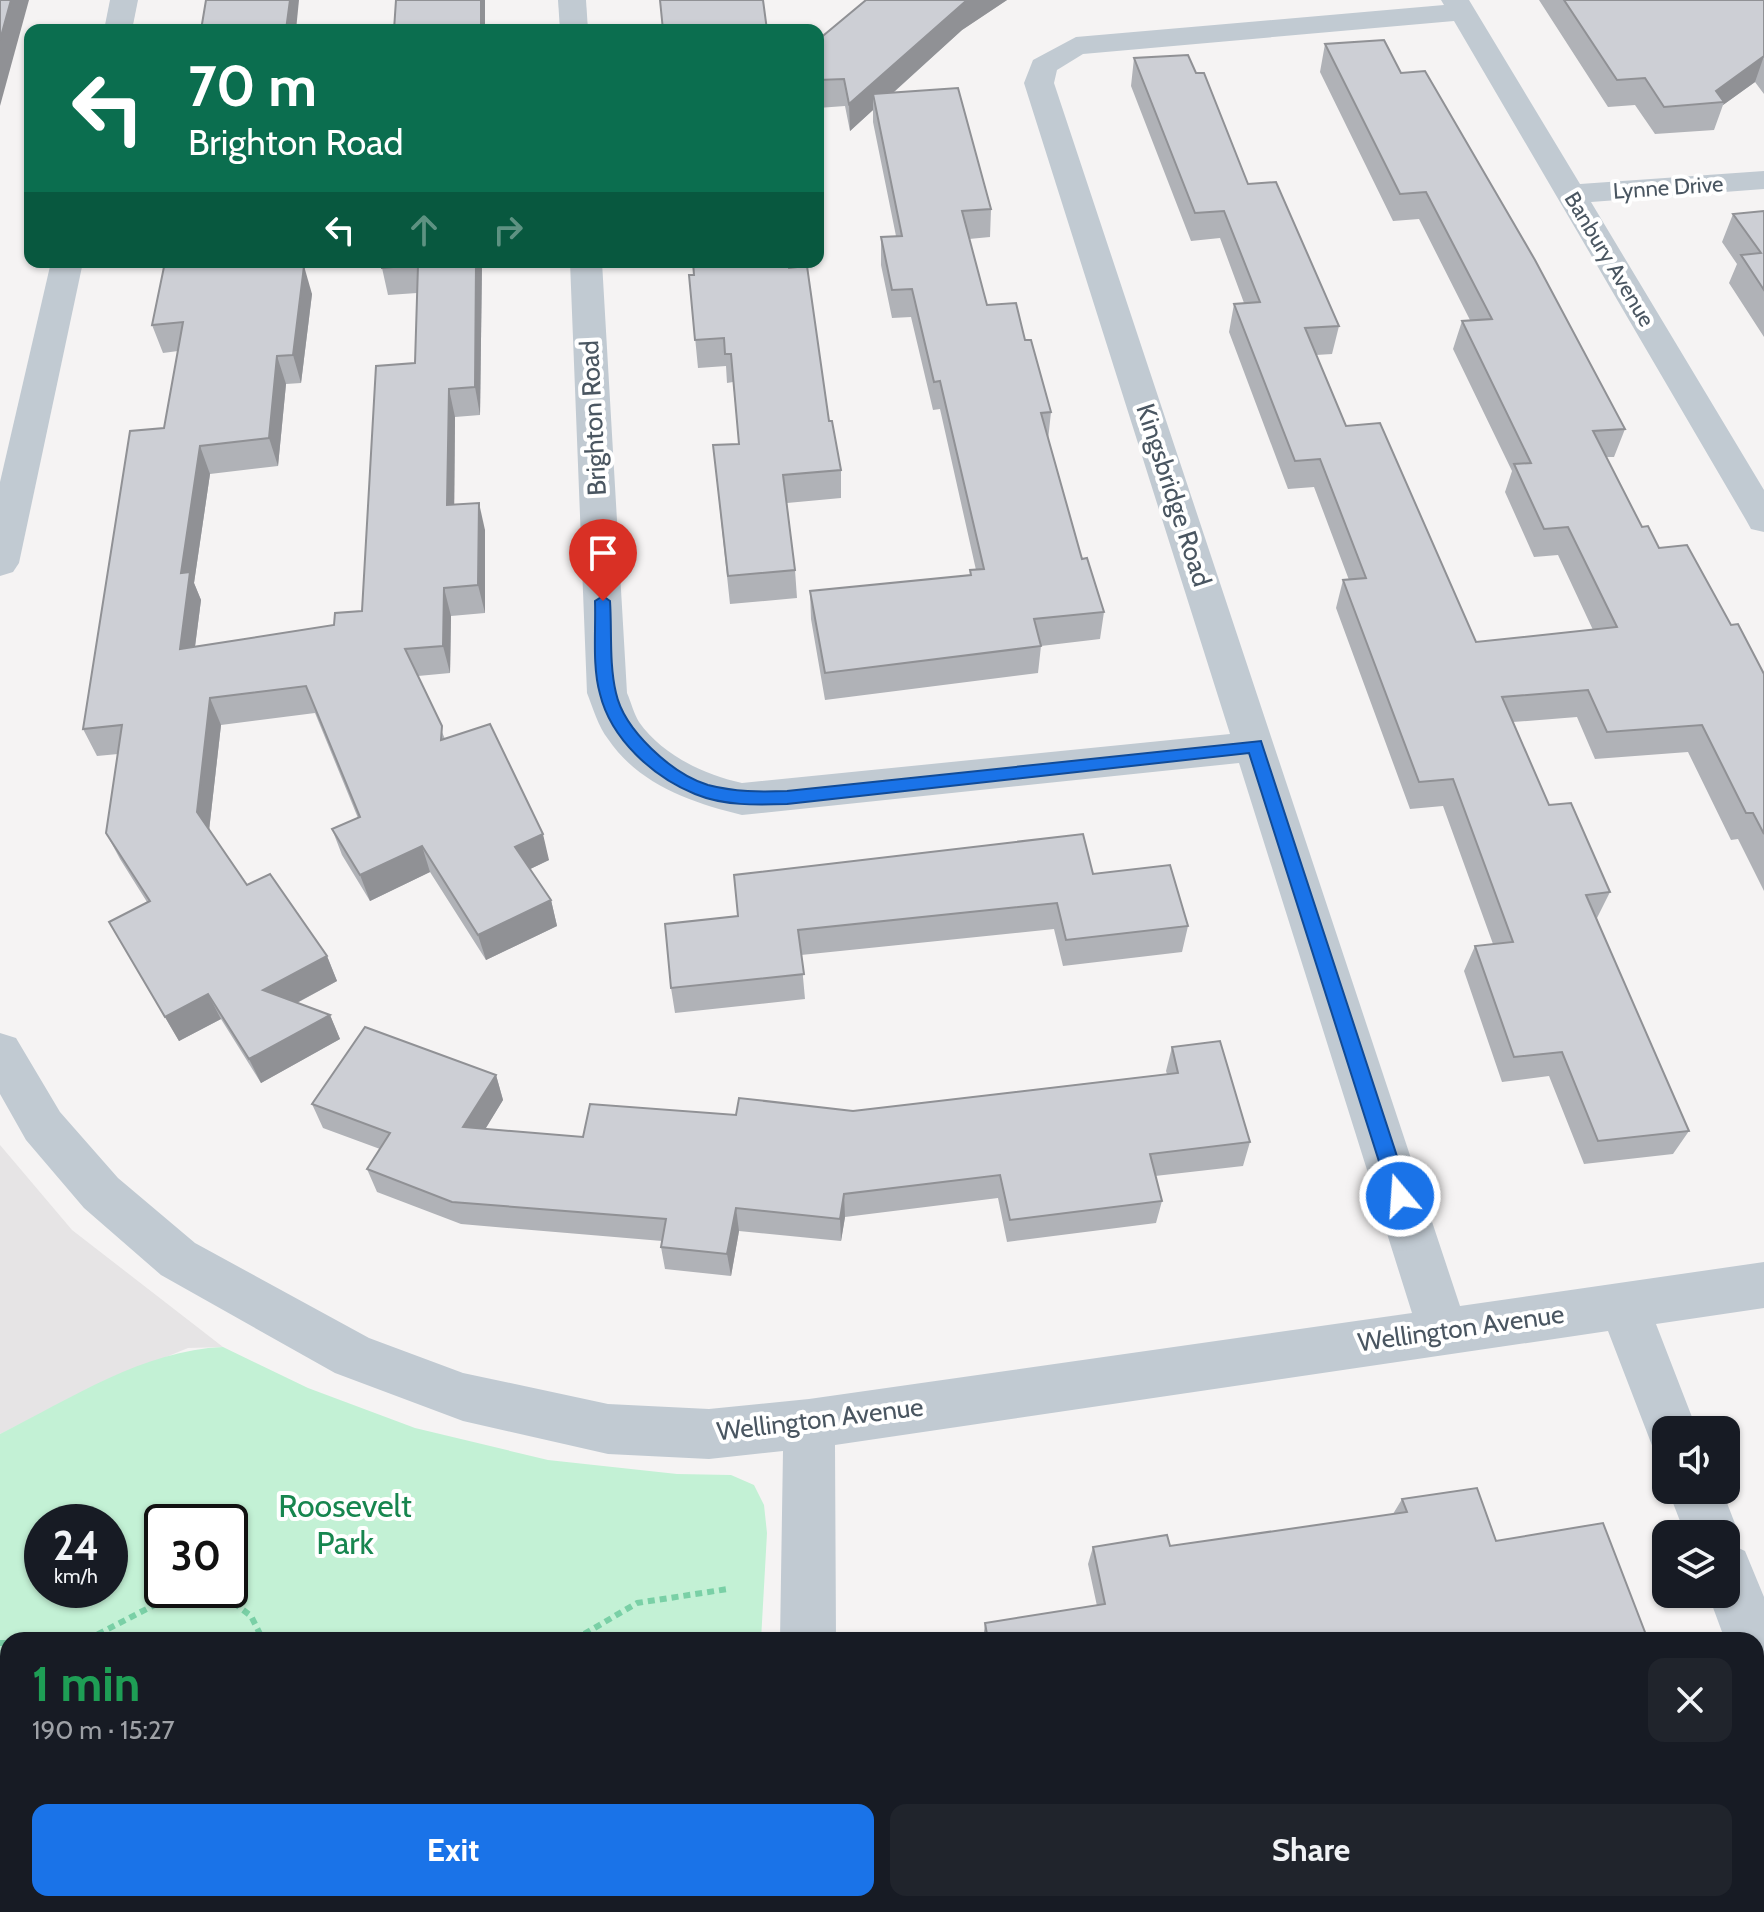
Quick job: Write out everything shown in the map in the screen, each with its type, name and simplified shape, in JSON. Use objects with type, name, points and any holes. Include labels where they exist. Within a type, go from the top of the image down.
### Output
[{"type":"street","points":[[119,24],[124,0]]},
{"type":"street","points":[[572,0],[574,24]]},
{"type":"street","name":"Banbury Avenue","points":[[1459,6],[1764,520]]},
{"type":"street","name":"Kingsbridge Road","points":[[1443,1330],[1039,83],[1043,66],[1076,46],[1459,6]]},
{"type":"street","name":"Lynne Drive","points":[[1572,194],[1764,180]]},
{"type":"street","points":[[0,563],[66,268]]},
{"type":"street","name":"Brighton Road","points":[[586,268],[607,693],[623,731],[658,764],[700,789],[742,799],[787,797],[1255,746]]},
{"type":"street","name":"Wellington Avenue","points":[[0,1052],[43,1126],[101,1193],[178,1259],[353,1356],[463,1397],[608,1429],[709,1434],[809,1424],[1764,1285]]},
{"type":"street","points":[[1623,1304],[1666,1416]]},
{"type":"street","points":[[808,1632],[809,1424]]},
{"type":"street","points":[[1740,1606],[1750,1632]]},
{"type":"path","points":[[588,1632],[637,1603],[673,1595],[728,1589]]},
{"type":"path","points":[[102,1632],[158,1603],[197,1599],[234,1603],[251,1616],[259,1632]]},
{"type":"shaded area","points":[[0,1145],[72,1230],[223,1347],[188,1348],[105,1382],[0,1434]]},
{"type":"green space","name":"Roosevelt Park","points":[[223,1347],[308,1388],[415,1428],[548,1460],[677,1474],[731,1475],[754,1485],[764,1505],[767,1533],[761,1632],[0,1632],[0,1434],[108,1378],[194,1350]]},
{"type":"building","points":[[0,0],[11,0],[0,40]]},
{"type":"building","points":[[206,0],[290,0],[287,24],[202,24]]},
{"type":"building","points":[[396,0],[481,0],[481,24],[394,24]]},
{"type":"building","points":[[660,0],[763,0],[766,24],[662,24]]},
{"type":"building","points":[[866,0],[967,0],[849,104],[844,79],[824,80],[824,35]]},
{"type":"building","points":[[1564,0],[1764,0],[1764,56],[1716,91],[1724,102],[1664,107],[1645,78],[1617,80]]},
{"type":"building","points":[[1384,40],[1401,73],[1425,71],[1535,260],[1625,429],[1593,431],[1642,527],[1648,526],[1659,548],[1687,545],[1731,625],[1738,624],[1764,674],[1764,834],[1753,813],[1746,813],[1702,725],[1607,732],[1588,690],[1502,697],[1549,805],[1571,803],[1610,892],[1586,895],[1689,1131],[1598,1141],[1562,1052],[1514,1057],[1475,946],[1513,942],[1453,779],[1419,782],[1343,580],[1366,578],[1320,459],[1295,461],[1234,304],[1260,302],[1224,211],[1195,213],[1134,58],[1188,55],[1196,73],[1204,73],[1248,184],[1276,182],[1339,326],[1305,328],[1346,426],[1380,423],[1476,642],[1617,627],[1568,527],[1544,529],[1514,464],[1531,463],[1462,321],[1492,319],[1426,192],[1400,194],[1325,44]]},
{"type":"building","points":[[958,88],[991,209],[962,211],[987,305],[1016,303],[1025,340],[1031,340],[1051,412],[1041,413],[1082,559],[1087,558],[1104,612],[1034,619],[1041,646],[825,673],[810,591],[971,575],[970,570],[984,569],[940,381],[934,382],[912,289],[892,290],[881,237],[902,236],[873,94]]},
{"type":"building","points":[[1764,211],[1764,290],[1741,255],[1761,253],[1733,214]]},
{"type":"building","points":[[164,268],[304,268],[293,355],[277,356],[269,438],[200,446],[181,573],[190,572],[180,649],[334,625],[335,613],[362,611],[376,366],[415,363],[418,268],[476,268],[475,387],[449,389],[447,505],[479,503],[478,585],[444,588],[443,646],[405,649],[442,726],[441,740],[490,724],[543,834],[515,847],[551,900],[478,935],[422,846],[360,875],[332,829],[360,817],[306,686],[210,698],[197,812],[247,885],[270,874],[327,956],[263,990],[330,1015],[249,1059],[208,994],[165,1017],[109,922],[150,901],[106,833],[122,725],[83,729],[130,431],[164,428],[183,322],[152,325]]},
{"type":"building","points":[[693,268],[807,268],[829,421],[832,421],[841,470],[783,475],[795,570],[728,576],[713,445],[739,444],[731,354],[725,354],[724,338],[695,340],[689,275],[694,275]]},
{"type":"building","points":[[1083,834],[1093,874],[1170,865],[1188,926],[1066,940],[1057,903],[798,930],[804,974],[671,988],[665,924],[738,916],[734,875]]},
{"type":"building","points":[[365,1027],[496,1075],[463,1127],[583,1137],[590,1104],[736,1115],[739,1098],[853,1111],[1178,1073],[1172,1047],[1220,1041],[1250,1142],[1150,1154],[1162,1201],[1010,1220],[1000,1175],[844,1194],[840,1219],[736,1208],[727,1254],[661,1247],[666,1219],[452,1202],[367,1169],[390,1133],[312,1104]]},
{"type":"building","points":[[1477,1488],[1496,1541],[1603,1523],[1645,1632],[987,1632],[985,1623],[1105,1604],[1093,1547],[1167,1535],[1170,1546],[1407,1512],[1402,1499]]},
{"type":"route","points":[[603,601],[607,693],[623,731],[658,764],[700,789],[742,799],[787,797],[1255,746],[1400,1196]]}]
